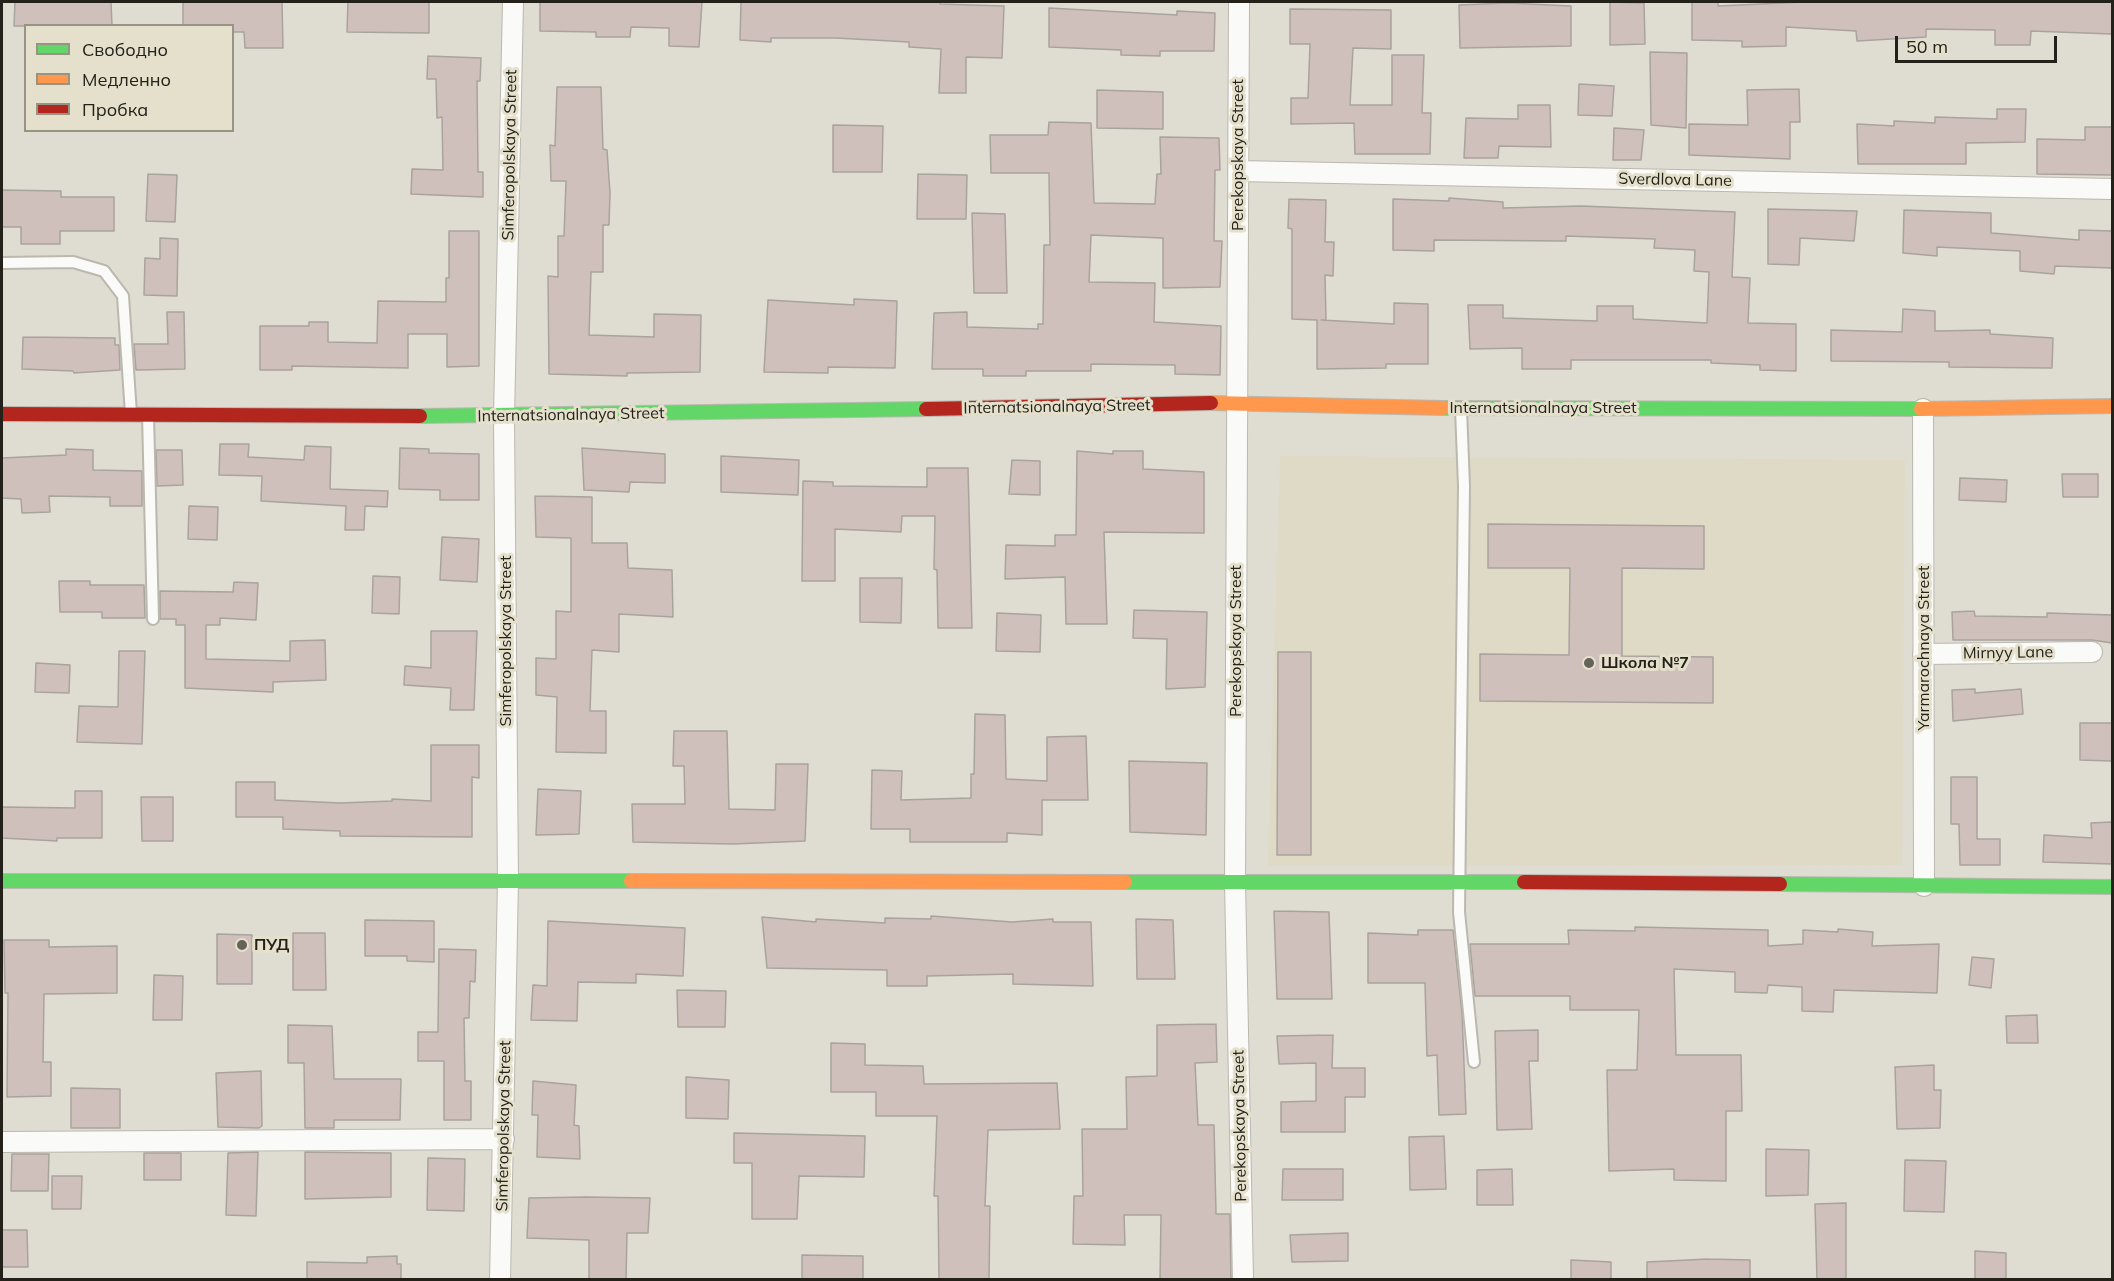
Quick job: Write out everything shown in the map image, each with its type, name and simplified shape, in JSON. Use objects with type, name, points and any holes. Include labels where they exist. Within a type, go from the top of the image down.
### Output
[{"type":"street","name":"Simferopolskaya Street","points":[[500,1280],[508,881],[504,417],[513,2]]},
{"type":"street","name":"Perekopskaya Street","points":[[1239,2],[1235,882],[1244,1280]]},
{"type":"street","name":"Sverdlova Lane","points":[[1238,171],[2112,189]]},
{"type":"street","name":"Internatsionalnaya Street","points":[[2,414],[504,417],[1237,403],[1461,408],[1923,410],[2112,406]]},
{"type":"street","name":"Yarmarochnaya Street","points":[[1923,410],[1924,886]]},
{"type":"street","name":"Mirnyy Lane","points":[[1923,654],[2092,652]]},
{"type":"street","points":[[2,881],[1459,882],[2112,887]]},
{"type":"street","points":[[2,1142],[504,1139]]},
{"type":"lane","points":[[2,263],[72,262],[104,271],[123,296],[131,414]]},
{"type":"lane","points":[[1461,408],[1464,486],[1459,912],[1474,1062]]},
{"type":"lane","points":[[148,415],[153,620]]},
{"type":"shaded area","name":"Школа №7","points":[[1280,456],[1905,460],[1902,865],[1268,866]]},
{"type":"building","points":[[15,2],[111,2],[112,24],[14,26]]},
{"type":"building","points":[[183,2],[282,2],[283,48],[245,48],[244,32],[234,32],[234,24],[183,24]]},
{"type":"building","points":[[348,2],[429,2],[429,33],[347,32]]},
{"type":"building","points":[[540,2],[702,2],[699,47],[669,46],[669,28],[631,27],[630,37],[596,37],[596,32],[540,31]]},
{"type":"building","points":[[741,2],[940,2],[940,4],[1004,6],[1002,58],[966,57],[966,93],[939,93],[941,49],[909,47],[909,42],[836,38],[771,38],[771,42],[740,40]]},
{"type":"building","points":[[1610,2],[1644,3],[1645,44],[1610,45]]},
{"type":"building","points":[[1692,2],[1718,2],[1718,6],[1804,2],[2112,2],[2112,34],[2031,31],[2030,45],[1995,45],[1995,30],[1926,29],[1926,37],[1857,41],[1856,31],[1786,27],[1786,46],[1742,47],[1742,41],[1692,40]]},
{"type":"building","points":[[1508,3],[1571,6],[1571,46],[1460,48],[1459,5]]},
{"type":"building","points":[[1049,8],[1177,15],[1177,11],[1215,13],[1214,51],[1160,51],[1160,56],[1121,55],[1121,50],[1049,47]]},
{"type":"building","points":[[1290,9],[1391,10],[1391,49],[1353,48],[1350,105],[1392,105],[1392,55],[1424,55],[1422,113],[1431,113],[1430,154],[1355,154],[1354,123],[1291,124],[1291,98],[1308,98],[1310,44],[1290,44]]},
{"type":"building","points":[[1650,52],[1687,53],[1686,128],[1651,125]]},
{"type":"building","points":[[428,56],[481,58],[480,81],[477,81],[478,172],[483,172],[483,197],[411,194],[412,169],[443,170],[442,117],[437,118],[436,79],[427,79]]},
{"type":"building","points":[[1579,84],[1614,86],[1612,116],[1578,115]]},
{"type":"building","points":[[557,87],[601,87],[603,149],[607,150],[610,193],[609,225],[603,225],[603,272],[591,272],[589,335],[654,337],[654,314],[701,315],[700,372],[627,373],[627,376],[549,374],[548,276],[558,277],[558,236],[564,236],[566,181],[551,181],[550,145],[555,146]]},
{"type":"building","points":[[1799,89],[1800,122],[1790,122],[1790,159],[1689,155],[1689,124],[1748,125],[1747,90]]},
{"type":"building","points":[[1097,90],[1163,92],[1163,129],[1097,128]]},
{"type":"building","points":[[1518,105],[1550,105],[1551,147],[1499,146],[1498,158],[1464,158],[1466,118],[1518,119]]},
{"type":"building","points":[[1997,109],[2026,109],[2025,142],[1966,143],[1966,164],[1858,164],[1857,124],[1894,126],[1894,121],[1935,123],[1935,117],[1997,119]]},
{"type":"building","points":[[1049,122],[1091,123],[1094,203],[1155,204],[1157,174],[1161,174],[1160,137],[1219,138],[1220,170],[1215,170],[1214,241],[1222,241],[1220,287],[1163,288],[1163,238],[1091,235],[1089,282],[1155,283],[1154,322],[1221,326],[1220,375],[1175,374],[1175,365],[1091,364],[1091,371],[1026,371],[1026,376],[983,376],[983,369],[932,369],[934,313],[967,312],[967,327],[1038,329],[1038,324],[1043,324],[1044,245],[1050,245],[1049,173],[991,173],[990,135],[1048,135]]},
{"type":"building","points":[[833,125],[883,126],[882,172],[833,172]]},
{"type":"building","points":[[2085,127],[2112,127],[2112,175],[2037,174],[2037,139],[2085,140]]},
{"type":"building","points":[[1614,128],[1644,130],[1641,160],[1613,160]]},
{"type":"building","points":[[148,174],[177,175],[175,222],[146,221]]},
{"type":"building","points":[[918,174],[967,175],[966,219],[917,219]]},
{"type":"building","points":[[2,190],[61,191],[61,197],[114,197],[114,231],[60,231],[60,244],[21,244],[21,227],[2,227]]},
{"type":"building","points":[[1449,198],[1503,202],[1503,208],[1581,206],[1735,212],[1732,277],[1750,278],[1748,323],[1796,324],[1796,371],[1760,370],[1760,365],[1711,363],[1711,360],[1571,360],[1571,369],[1522,369],[1522,348],[1470,349],[1468,305],[1503,305],[1503,318],[1597,321],[1597,306],[1633,306],[1633,319],[1707,323],[1709,272],[1694,271],[1695,250],[1654,248],[1655,239],[1566,236],[1566,241],[1434,240],[1434,251],[1393,250],[1393,199],[1449,201]]},
{"type":"building","points":[[1289,199],[1326,200],[1325,242],[1334,242],[1333,276],[1325,275],[1326,320],[1321,320],[1394,324],[1394,303],[1428,304],[1428,364],[1386,364],[1386,368],[1317,369],[1317,320],[1292,319],[1292,229],[1288,228]]},
{"type":"building","points":[[1768,209],[1857,211],[1854,241],[1800,238],[1799,265],[1768,264]]},
{"type":"building","points":[[1904,210],[1991,213],[1991,233],[2079,240],[2079,230],[2112,231],[2112,268],[2055,266],[2054,274],[2020,271],[2020,251],[1937,247],[1937,256],[1903,253]]},
{"type":"building","points":[[972,213],[1005,214],[1007,293],[974,293]]},
{"type":"building","points":[[449,231],[479,231],[479,366],[447,367],[447,334],[408,334],[408,368],[292,366],[292,370],[260,370],[260,326],[309,326],[309,322],[328,322],[328,342],[377,343],[378,301],[446,302],[446,278],[449,278]]},
{"type":"building","points":[[160,238],[178,239],[177,296],[144,295],[145,258],[160,259]]},
{"type":"building","points":[[854,299],[897,301],[895,368],[828,367],[828,373],[764,372],[768,300],[854,305]]},
{"type":"building","points":[[1903,309],[1935,311],[1935,331],[1990,330],[1990,334],[2053,338],[2052,368],[1949,367],[1949,362],[1831,361],[1831,330],[1902,332]]},
{"type":"building","points":[[167,312],[184,312],[185,369],[136,370],[134,344],[168,344]]},
{"type":"building","points":[[23,337],[115,338],[115,345],[119,345],[120,370],[74,373],[73,371],[22,369]]},
{"type":"building","points":[[220,444],[249,444],[248,457],[304,460],[305,446],[331,447],[330,489],[388,491],[387,507],[365,506],[364,530],[345,530],[346,506],[261,501],[262,476],[219,475]]},
{"type":"building","points":[[400,448],[429,449],[429,453],[479,454],[479,500],[440,500],[440,490],[399,489]]},
{"type":"building","points":[[582,448],[665,454],[665,483],[630,482],[629,492],[584,490]]},
{"type":"building","points":[[66,449],[93,450],[93,470],[142,471],[142,506],[110,506],[110,497],[49,496],[50,512],[22,513],[21,499],[2,498],[2,458],[66,455]]},
{"type":"building","points":[[156,450],[182,450],[183,485],[157,486]]},
{"type":"building","points":[[1077,451],[1113,454],[1113,451],[1143,451],[1143,469],[1204,472],[1204,533],[1104,532],[1107,624],[1066,624],[1065,577],[1005,579],[1006,545],[1055,546],[1055,535],[1076,535]]},
{"type":"building","points":[[721,456],[799,460],[798,495],[721,492]]},
{"type":"building","points":[[1012,460],[1040,461],[1040,495],[1009,494]]},
{"type":"building","points":[[927,468],[968,468],[972,628],[938,628],[937,570],[934,569],[935,516],[902,516],[901,532],[835,529],[835,581],[802,581],[803,481],[833,482],[833,486],[927,487]]},
{"type":"building","points":[[2062,474],[2098,474],[2098,497],[2063,497]]},
{"type":"building","points":[[1960,478],[2007,480],[2006,502],[1959,500]]},
{"type":"building","points":[[535,496],[592,497],[592,543],[627,543],[628,568],[672,570],[673,617],[619,614],[619,652],[592,650],[590,711],[606,711],[606,753],[556,752],[557,697],[536,695],[536,658],[556,659],[556,611],[571,612],[571,538],[536,537]]},
{"type":"building","points":[[189,506],[218,507],[217,540],[188,539]]},
{"type":"building","points":[[1488,524],[1704,526],[1704,569],[1622,568],[1622,656],[1713,657],[1713,703],[1480,701],[1480,654],[1569,655],[1570,568],[1488,568]]},
{"type":"building","points":[[442,537],[479,539],[477,582],[440,580]]},
{"type":"building","points":[[373,576],[400,577],[399,614],[372,613]]},
{"type":"building","points":[[860,578],[902,578],[901,623],[860,622]]},
{"type":"building","points":[[59,581],[90,581],[90,585],[144,585],[145,618],[102,618],[102,612],[60,612]]},
{"type":"building","points":[[234,582],[258,583],[256,620],[220,618],[220,625],[206,625],[206,659],[290,661],[290,641],[325,640],[326,680],[273,682],[273,692],[185,688],[185,625],[176,625],[176,619],[160,619],[160,591],[233,592]]},
{"type":"building","points":[[1134,610],[1207,612],[1205,687],[1166,689],[1167,639],[1133,638]]},
{"type":"building","points":[[1974,611],[1975,616],[2047,617],[2047,613],[2112,615],[2112,643],[2092,640],[1953,640],[1952,612]]},
{"type":"building","points":[[997,613],[1041,615],[1040,652],[996,651]]},
{"type":"building","points":[[431,631],[477,631],[474,710],[450,710],[451,688],[404,685],[405,666],[431,668]]},
{"type":"building","points":[[119,651],[145,651],[142,744],[77,742],[79,706],[118,707]]},
{"type":"building","points":[[1278,652],[1311,652],[1311,855],[1277,855]]},
{"type":"building","points":[[36,663],[70,665],[69,693],[35,692]]},
{"type":"building","points":[[1975,689],[1975,693],[2021,689],[2023,714],[1953,721],[1952,690]]},
{"type":"building","points":[[975,714],[1005,715],[1006,779],[1047,781],[1047,737],[1086,736],[1088,800],[1042,800],[1042,835],[1007,833],[1007,842],[910,842],[910,829],[871,829],[872,770],[902,771],[901,800],[971,798],[971,774],[974,774]]},
{"type":"building","points":[[2080,723],[2112,723],[2112,761],[2080,760]]},
{"type":"building","points":[[674,731],[727,731],[729,809],[775,810],[776,764],[808,764],[805,841],[733,844],[633,842],[632,804],[685,804],[684,766],[673,766]]},
{"type":"building","points":[[431,745],[479,745],[479,778],[472,777],[472,837],[340,836],[340,831],[283,829],[283,817],[236,817],[236,782],[275,782],[275,800],[340,803],[392,801],[392,799],[431,801]]},
{"type":"building","points":[[1129,761],[1207,763],[1206,835],[1130,832]]},
{"type":"building","points":[[1951,777],[1977,777],[1977,839],[2000,839],[2000,865],[1960,865],[1959,824],[1951,824]]},
{"type":"building","points":[[538,789],[581,791],[579,834],[536,835]]},
{"type":"building","points":[[75,791],[102,791],[102,838],[57,838],[57,841],[2,838],[2,807],[75,808]]},
{"type":"building","points":[[141,797],[173,797],[173,841],[142,841]]},
{"type":"building","points":[[2112,822],[2112,864],[2043,862],[2044,835],[2092,838],[2091,823]]},
{"type":"building","points":[[1274,911],[1329,912],[1332,999],[1277,999]]},
{"type":"building","points":[[931,916],[1012,922],[1053,919],[1053,922],[1091,922],[1093,986],[1013,984],[1013,974],[927,976],[927,986],[887,986],[887,970],[767,968],[762,917],[816,922],[816,919],[885,923],[885,918],[931,919]]},
{"type":"building","points":[[1136,919],[1173,920],[1175,979],[1137,979]]},
{"type":"building","points":[[365,920],[434,921],[434,962],[407,961],[407,956],[365,956]]},
{"type":"building","points":[[548,921],[685,928],[683,976],[636,974],[636,983],[578,982],[577,1021],[531,1020],[533,985],[547,986]]},
{"type":"building","points":[[1635,927],[1768,930],[1768,946],[1803,944],[1803,930],[1838,932],[1838,929],[1873,932],[1872,946],[1939,944],[1937,993],[1834,990],[1833,1012],[1802,1011],[1802,987],[1768,985],[1767,993],[1735,992],[1735,972],[1674,969],[1676,1055],[1741,1055],[1742,1111],[1726,1111],[1726,1181],[1674,1180],[1674,1169],[1609,1171],[1607,1070],[1637,1070],[1639,1010],[1570,1010],[1570,996],[1475,996],[1470,944],[1569,944],[1568,930],[1635,931]]},
{"type":"building","points":[[1418,930],[1453,930],[1462,1013],[1466,1114],[1439,1115],[1437,1055],[1427,1056],[1425,983],[1368,983],[1368,933],[1418,935]]},
{"type":"building","points":[[293,933],[325,933],[326,990],[293,990]]},
{"type":"building","points":[[217,934],[252,935],[252,984],[217,984]]},
{"type":"building","points":[[4,940],[49,940],[49,947],[117,946],[117,993],[44,994],[43,1062],[51,1062],[51,1096],[7,1097],[8,993],[5,993]]},
{"type":"building","points":[[439,949],[476,950],[475,982],[470,981],[469,1018],[464,1018],[465,1081],[471,1081],[471,1120],[444,1120],[444,1061],[418,1061],[418,1032],[438,1032]]},
{"type":"building","points":[[1972,957],[1994,959],[1991,988],[1969,985]]},
{"type":"building","points":[[154,975],[183,976],[182,1020],[153,1020]]},
{"type":"building","points":[[677,990],[726,991],[725,1027],[678,1027]]},
{"type":"building","points":[[2037,1015],[2038,1043],[2007,1043],[2006,1016]]},
{"type":"building","points":[[1216,1024],[1217,1062],[1195,1063],[1198,1125],[1214,1125],[1216,1214],[1230,1214],[1231,1280],[1160,1280],[1161,1215],[1124,1215],[1125,1245],[1073,1244],[1074,1196],[1083,1196],[1082,1129],[1127,1129],[1126,1077],[1157,1076],[1157,1025]]},
{"type":"building","points":[[288,1025],[332,1026],[334,1079],[401,1079],[400,1120],[334,1120],[334,1128],[305,1128],[304,1063],[288,1063]]},
{"type":"building","points":[[1538,1030],[1538,1061],[1529,1061],[1532,1129],[1497,1130],[1495,1031]]},
{"type":"building","points":[[1333,1035],[1332,1068],[1365,1068],[1365,1097],[1345,1097],[1345,1132],[1281,1132],[1281,1102],[1316,1101],[1316,1063],[1279,1064],[1277,1036]]},
{"type":"building","points":[[831,1043],[865,1044],[865,1065],[923,1066],[924,1084],[1057,1083],[1060,1129],[988,1130],[985,1206],[990,1206],[989,1280],[939,1280],[938,1196],[934,1196],[937,1116],[876,1116],[876,1092],[831,1092]]},
{"type":"building","points":[[1934,1065],[1934,1090],[1941,1090],[1940,1128],[1897,1129],[1895,1067]]},
{"type":"building","points":[[261,1071],[262,1126],[259,1128],[218,1127],[216,1073]]},
{"type":"building","points":[[686,1077],[729,1080],[728,1119],[686,1118]]},
{"type":"building","points":[[533,1081],[576,1085],[574,1125],[579,1126],[580,1159],[537,1157],[538,1115],[532,1115]]},
{"type":"building","points":[[71,1088],[120,1089],[120,1128],[71,1128]]},
{"type":"building","points":[[734,1133],[865,1136],[864,1177],[799,1176],[797,1219],[752,1219],[752,1163],[734,1163]]},
{"type":"building","points":[[1444,1136],[1446,1189],[1410,1190],[1409,1137]]},
{"type":"building","points":[[1766,1149],[1809,1150],[1808,1195],[1766,1196]]},
{"type":"building","points":[[258,1152],[256,1216],[226,1215],[228,1153]]},
{"type":"building","points":[[305,1152],[391,1153],[391,1197],[305,1199]]},
{"type":"building","points":[[144,1153],[181,1153],[181,1180],[144,1180]]},
{"type":"building","points":[[12,1154],[49,1154],[48,1191],[11,1191]]},
{"type":"building","points":[[428,1158],[465,1159],[464,1211],[427,1210]]},
{"type":"building","points":[[1905,1160],[1946,1161],[1944,1212],[1904,1211]]},
{"type":"building","points":[[1283,1169],[1343,1169],[1343,1200],[1282,1200]]},
{"type":"building","points":[[1512,1169],[1513,1205],[1477,1205],[1477,1170]]},
{"type":"building","points":[[52,1176],[82,1176],[81,1209],[52,1209]]},
{"type":"building","points":[[529,1198],[650,1198],[648,1233],[627,1233],[626,1280],[589,1280],[589,1240],[527,1238]]},
{"type":"building","points":[[1846,1203],[1846,1280],[1817,1280],[1815,1204]]},
{"type":"building","points":[[2,1230],[27,1230],[28,1267],[2,1267]]},
{"type":"building","points":[[1348,1233],[1348,1261],[1292,1262],[1290,1235]]},
{"type":"building","points":[[1975,1251],[2006,1253],[2006,1280],[1975,1280]]},
{"type":"building","points":[[802,1255],[863,1256],[863,1280],[802,1280]]},
{"type":"building","points":[[397,1256],[397,1264],[401,1264],[401,1280],[307,1280],[307,1262],[367,1263],[367,1257]]},
{"type":"building","points":[[1708,1259],[1750,1260],[1750,1280],[1647,1280],[1647,1262]]},
{"type":"building","points":[[1571,1260],[1611,1262],[1611,1280],[1571,1280]]},
{"type":"traffic: fast","points":[[1443,408],[1921,409]]},
{"type":"traffic: fast","points":[[420,416],[926,409]]},
{"type":"traffic: fast","points":[[2,881],[631,881]]},
{"type":"traffic: fast","points":[[1125,882],[1524,882]]},
{"type":"traffic: fast","points":[[1780,884],[2112,887]]},
{"type":"traffic: slow","points":[[1211,403],[1443,408]]},
{"type":"traffic: slow","points":[[1921,409],[2112,406]]},
{"type":"traffic: slow","points":[[631,881],[1125,882]]},
{"type":"traffic: jam","points":[[926,409],[1211,403]]},
{"type":"traffic: jam","points":[[2,414],[420,416]]},
{"type":"traffic: jam","points":[[1524,882],[1780,884]]},
{"type":"place","name":"Школа №7","points":[[1589,663]]},
{"type":"place","name":"ПУД","points":[[242,945]]}]
